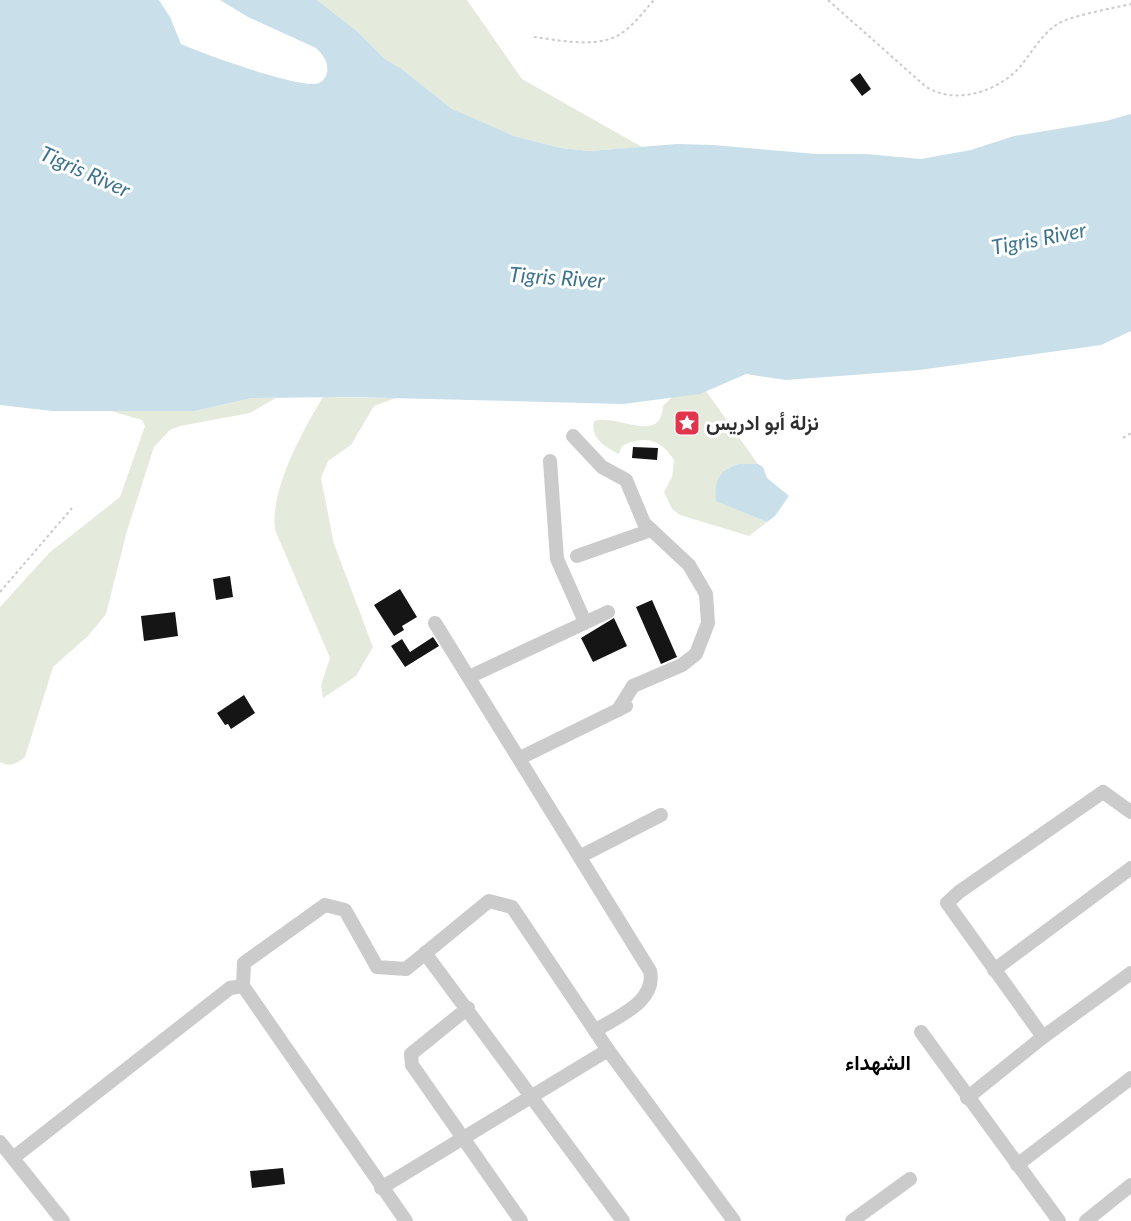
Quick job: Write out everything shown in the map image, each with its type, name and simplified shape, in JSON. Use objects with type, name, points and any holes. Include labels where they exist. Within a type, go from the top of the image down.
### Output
[{"type":"street","points":[[573,436],[602,467],[626,480],[639,512],[651,530],[689,565],[706,594],[708,623],[696,654],[682,665],[633,686],[618,710]]},
{"type":"street","points":[[550,461],[557,560],[585,622]]},
{"type":"street","points":[[577,556],[651,530]]},
{"type":"street","points":[[469,677],[608,612]]},
{"type":"street","points":[[435,623],[581,856],[652,978],[645,998],[595,1031]]},
{"type":"street","points":[[520,758],[631,704]]},
{"type":"street","points":[[1043,1037],[947,903],[959,892],[1103,792],[1131,812]]},
{"type":"street","points":[[581,856],[661,815]]},
{"type":"street","points":[[994,970],[1131,868]]},
{"type":"street","points":[[406,1221],[243,986],[244,963],[326,905],[345,910],[377,967],[406,969],[489,901],[512,907],[595,1031],[734,1221]]},
{"type":"street","points":[[425,953],[468,1008],[621,1220]]},
{"type":"street","points":[[967,1098],[1043,1037],[1131,973]]},
{"type":"street","points":[[13,1158],[230,988],[243,986]]},
{"type":"street","points":[[468,1008],[411,1054],[412,1065],[521,1221]]},
{"type":"street","points":[[921,1032],[1059,1221]]},
{"type":"street","points":[[381,1188],[609,1050]]},
{"type":"street","points":[[1017,1165],[1131,1078]]},
{"type":"street","points":[[0,1142],[63,1221]]},
{"type":"street","points":[[852,1221],[910,1179]]},
{"type":"street","points":[[1086,1221],[1131,1185]]},
{"type":"path","points":[[534,37],[579,43],[611,38],[627,29],[654,0]]},
{"type":"path","points":[[828,0],[925,86],[942,95],[959,96],[995,86],[1009,76],[1057,24],[1131,4]]},
{"type":"path","points":[[1124,438],[1131,433]]},
{"type":"path","points":[[0,592],[72,508]]},
{"type":"green space","points":[[317,0],[467,0],[522,79],[642,147],[590,151],[561,148],[514,136],[470,118],[452,109],[402,69],[385,59],[357,31]]},
{"type":"green space","points":[[706,391],[758,464],[739,464],[728,468],[716,500],[767,522],[749,536],[680,515],[672,509],[664,492],[672,477],[674,460],[658,443],[645,440],[630,443],[622,446],[619,454],[604,445],[594,432],[594,421],[614,421],[636,426],[655,424],[660,418],[663,406],[672,397]]},
{"type":"green space","points":[[323,397],[396,398],[374,406],[351,445],[328,461],[321,478],[334,544],[373,647],[356,676],[323,698],[321,685],[330,658],[275,530],[275,514],[277,497],[289,461]]},
{"type":"green space","points":[[252,398],[276,398],[250,413],[180,426],[170,430],[154,447],[127,531],[106,614],[89,635],[53,667],[25,757],[10,765],[0,762],[0,607],[49,553],[120,497],[145,426],[142,420],[111,411],[195,411]]},
{"type":"water","name":"Tigris River","points":[[0,0],[159,0],[170,17],[181,44],[251,70],[309,84],[319,83],[327,73],[326,62],[316,48],[248,17],[220,0],[317,0],[357,31],[385,59],[402,69],[452,109],[514,136],[561,148],[590,151],[677,144],[921,159],[971,150],[1014,136],[1106,121],[1131,114],[1131,331],[1101,345],[919,370],[786,380],[746,374],[700,394],[623,404],[350,397],[252,398],[195,411],[52,411],[0,405]]},
{"type":"water","points":[[739,464],[758,464],[763,467],[767,478],[789,496],[775,516],[767,522],[716,501],[719,477],[727,469]]},
{"type":"building","points":[[860,73],[871,89],[862,96],[850,80]]},
{"type":"building","points":[[633,447],[658,448],[657,460],[632,458]]},
{"type":"building","points":[[230,576],[233,597],[216,600],[213,579]]},
{"type":"building","points":[[400,589],[417,617],[402,626],[404,630],[394,636],[374,605]]},
{"type":"building","points":[[652,600],[677,657],[661,664],[636,607]]},
{"type":"building","points":[[175,612],[178,636],[144,641],[141,616]]},
{"type":"building","points":[[614,618],[627,646],[593,662],[581,638]]},
{"type":"building","points":[[433,637],[439,646],[405,667],[391,646],[402,639],[410,652]]},
{"type":"building","points":[[244,695],[255,713],[231,729],[228,724],[225,725],[217,713]]},
{"type":"building","points":[[283,1168],[285,1184],[252,1188],[250,1171]]},
{"type":"place","name":"نزلة أبو ادريس","points":[[687,423]]},
{"type":"district","name":"الشهداء","points":[[878,1063]]}]
